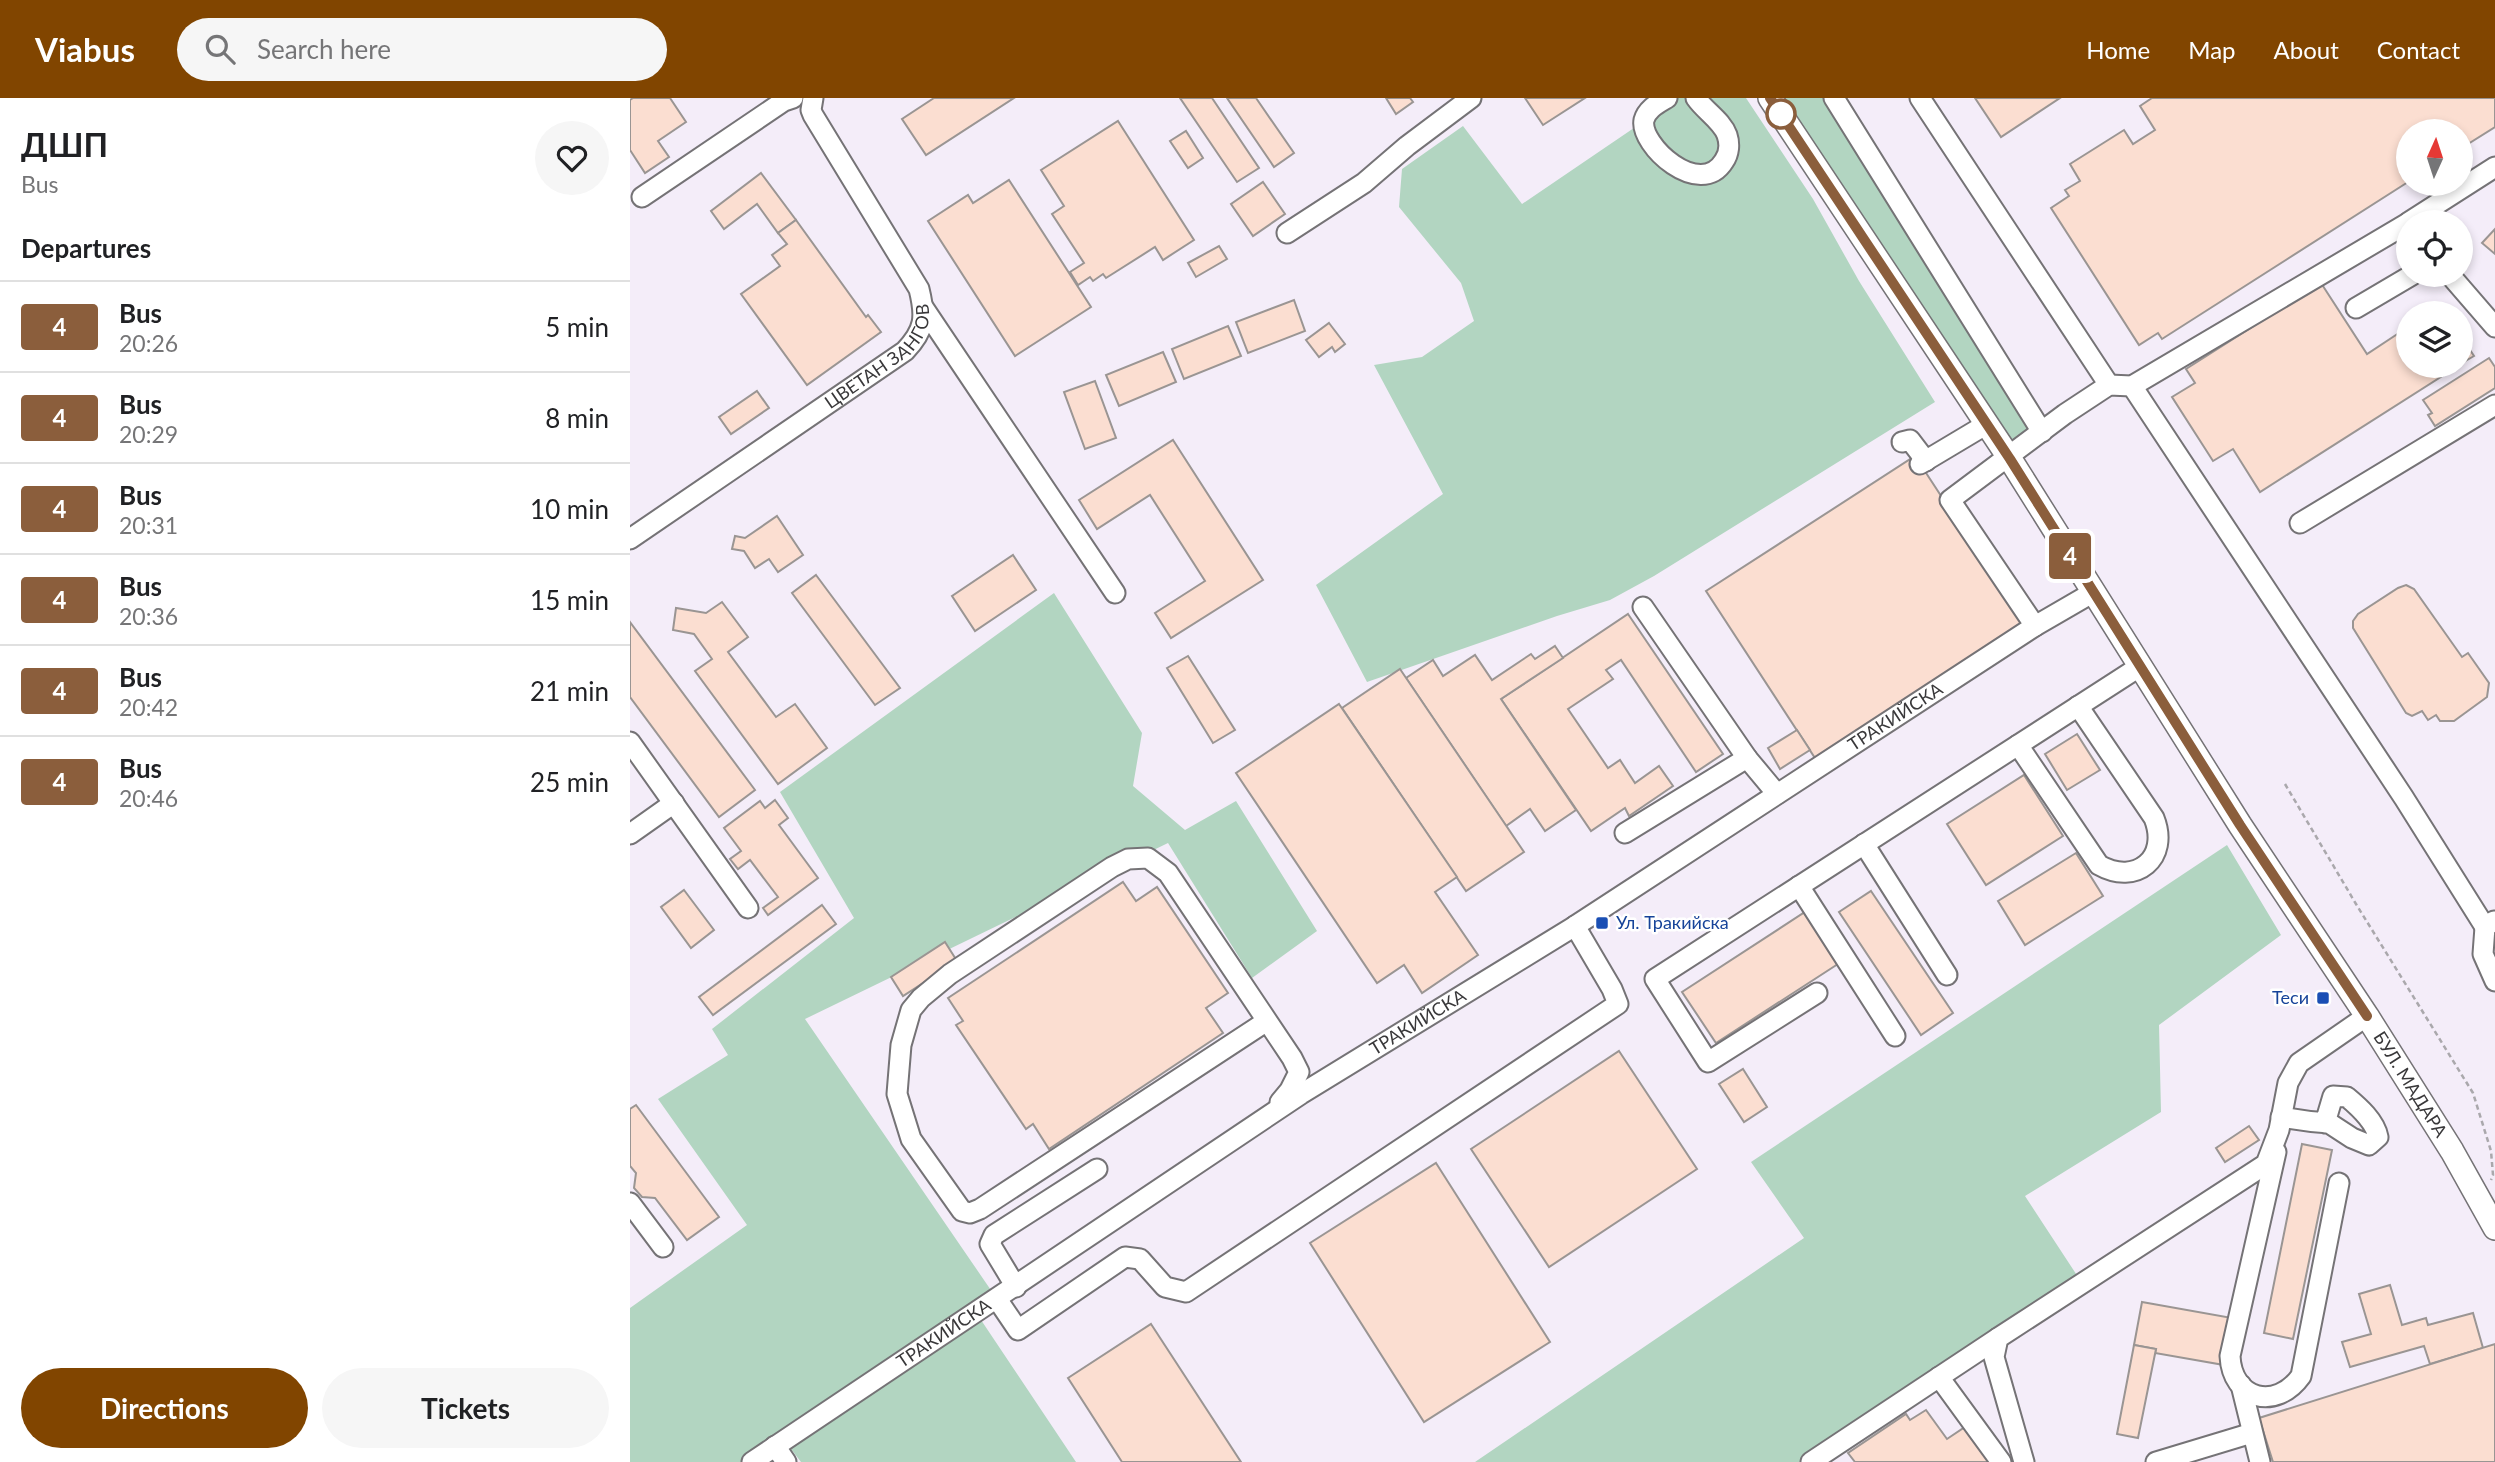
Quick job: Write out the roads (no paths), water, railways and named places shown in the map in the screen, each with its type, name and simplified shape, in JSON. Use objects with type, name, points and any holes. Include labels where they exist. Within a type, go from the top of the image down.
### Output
[{"type":"main road","name":"БУЛ. МАДАРА","points":[[1770,98],[2008,456],[2139,667],[2307,929],[2367,1016],[2452,1152],[2495,1228]]},
{"type":"street","points":[[642,197],[784,101],[793,98]]},
{"type":"street","name":"ЦВЕТАН ЗАНГОВ","points":[[630,539],[905,351],[916,340],[923,323],[919,289],[813,116],[813,98]]},
{"type":"street","points":[[1287,233],[1364,183],[1407,146],[1471,98]]},
{"type":"street","points":[[1667,98],[1647,112],[1645,131],[1656,148],[1678,169],[1698,176],[1719,168],[1727,154],[1728,141],[1723,127],[1703,109],[1696,98]]},
{"type":"street","points":[[1834,98],[2042,432]]},
{"type":"street","points":[[1920,98],[2109,385]]},
{"type":"street","points":[[2429,210],[2495,167]]},
{"type":"street","points":[[2035,626],[1950,500],[2065,414],[2109,385],[2132,386],[2396,231]]},
{"type":"street","points":[[2356,308],[2396,284]]},
{"type":"street","points":[[2460,287],[2495,327]]},
{"type":"street","points":[[923,307],[1115,593]]},
{"type":"street","points":[[2132,386],[2396,787],[2490,923],[2483,954],[2495,981]]},
{"type":"street","points":[[2300,523],[2495,405]]},
{"type":"street","points":[[1902,442],[1910,440],[1923,463],[1987,424]]},
{"type":"street","name":"ТРАКИЙСКА","points":[[752,1462],[780,1454],[997,1299],[1269,1116],[1379,1045],[1575,926],[2035,626],[2092,593]]},
{"type":"street","points":[[1643,607],[1747,758],[1777,794]]},
{"type":"street","points":[[1817,993],[1708,1062],[1655,979],[2139,667]]},
{"type":"street","points":[[2018,745],[2099,865],[2110,872],[2122,874],[2145,866],[2157,848],[2159,838],[2154,818],[2078,706]]},
{"type":"street","points":[[630,742],[748,908]]},
{"type":"street","points":[[1625,833],[1747,758]]},
{"type":"street","points":[[630,834],[674,803]]},
{"type":"street","points":[[1864,844],[1947,975]]},
{"type":"street","points":[[1267,1021],[981,1209],[970,1213],[962,1211],[912,1139],[897,1094],[901,1045],[911,1010],[920,998],[950,974],[1111,867],[1128,859],[1148,858],[1168,873],[1267,1021],[1299,1072],[1290,1090],[1269,1116]]},
{"type":"street","points":[[1799,886],[1895,1036]]},
{"type":"street","points":[[997,1299],[1018,1331],[1125,1257],[1140,1259],[1164,1287],[1186,1292],[1618,1004],[1575,926]]},
{"type":"street","points":[[2339,1183],[2301,1376],[2288,1391],[2273,1397],[2257,1396],[2241,1385],[2234,1375],[2230,1356],[2273,1172],[2288,1083],[2299,1063],[2367,1016]]},
{"type":"street","points":[[2280,1124],[2325,1123]]},
{"type":"street","points":[[1811,1462],[2266,1164],[2280,1124]]},
{"type":"street","points":[[1016,1287],[990,1244],[994,1235],[1097,1169]]},
{"type":"street","points":[[630,1203],[663,1247]]},
{"type":"street","points":[[1998,1338],[1994,1357],[2024,1462]]},
{"type":"street","points":[[1939,1377],[2001,1462]]},
{"type":"street","points":[[2241,1385],[2260,1462]]},
{"type":"street","points":[[2156,1462],[2252,1433]]},
{"type":"place","name":"Ул. Тракийска","points":[[1602,923]]},
{"type":"place","name":"Теси","points":[[2323,998]]}]
